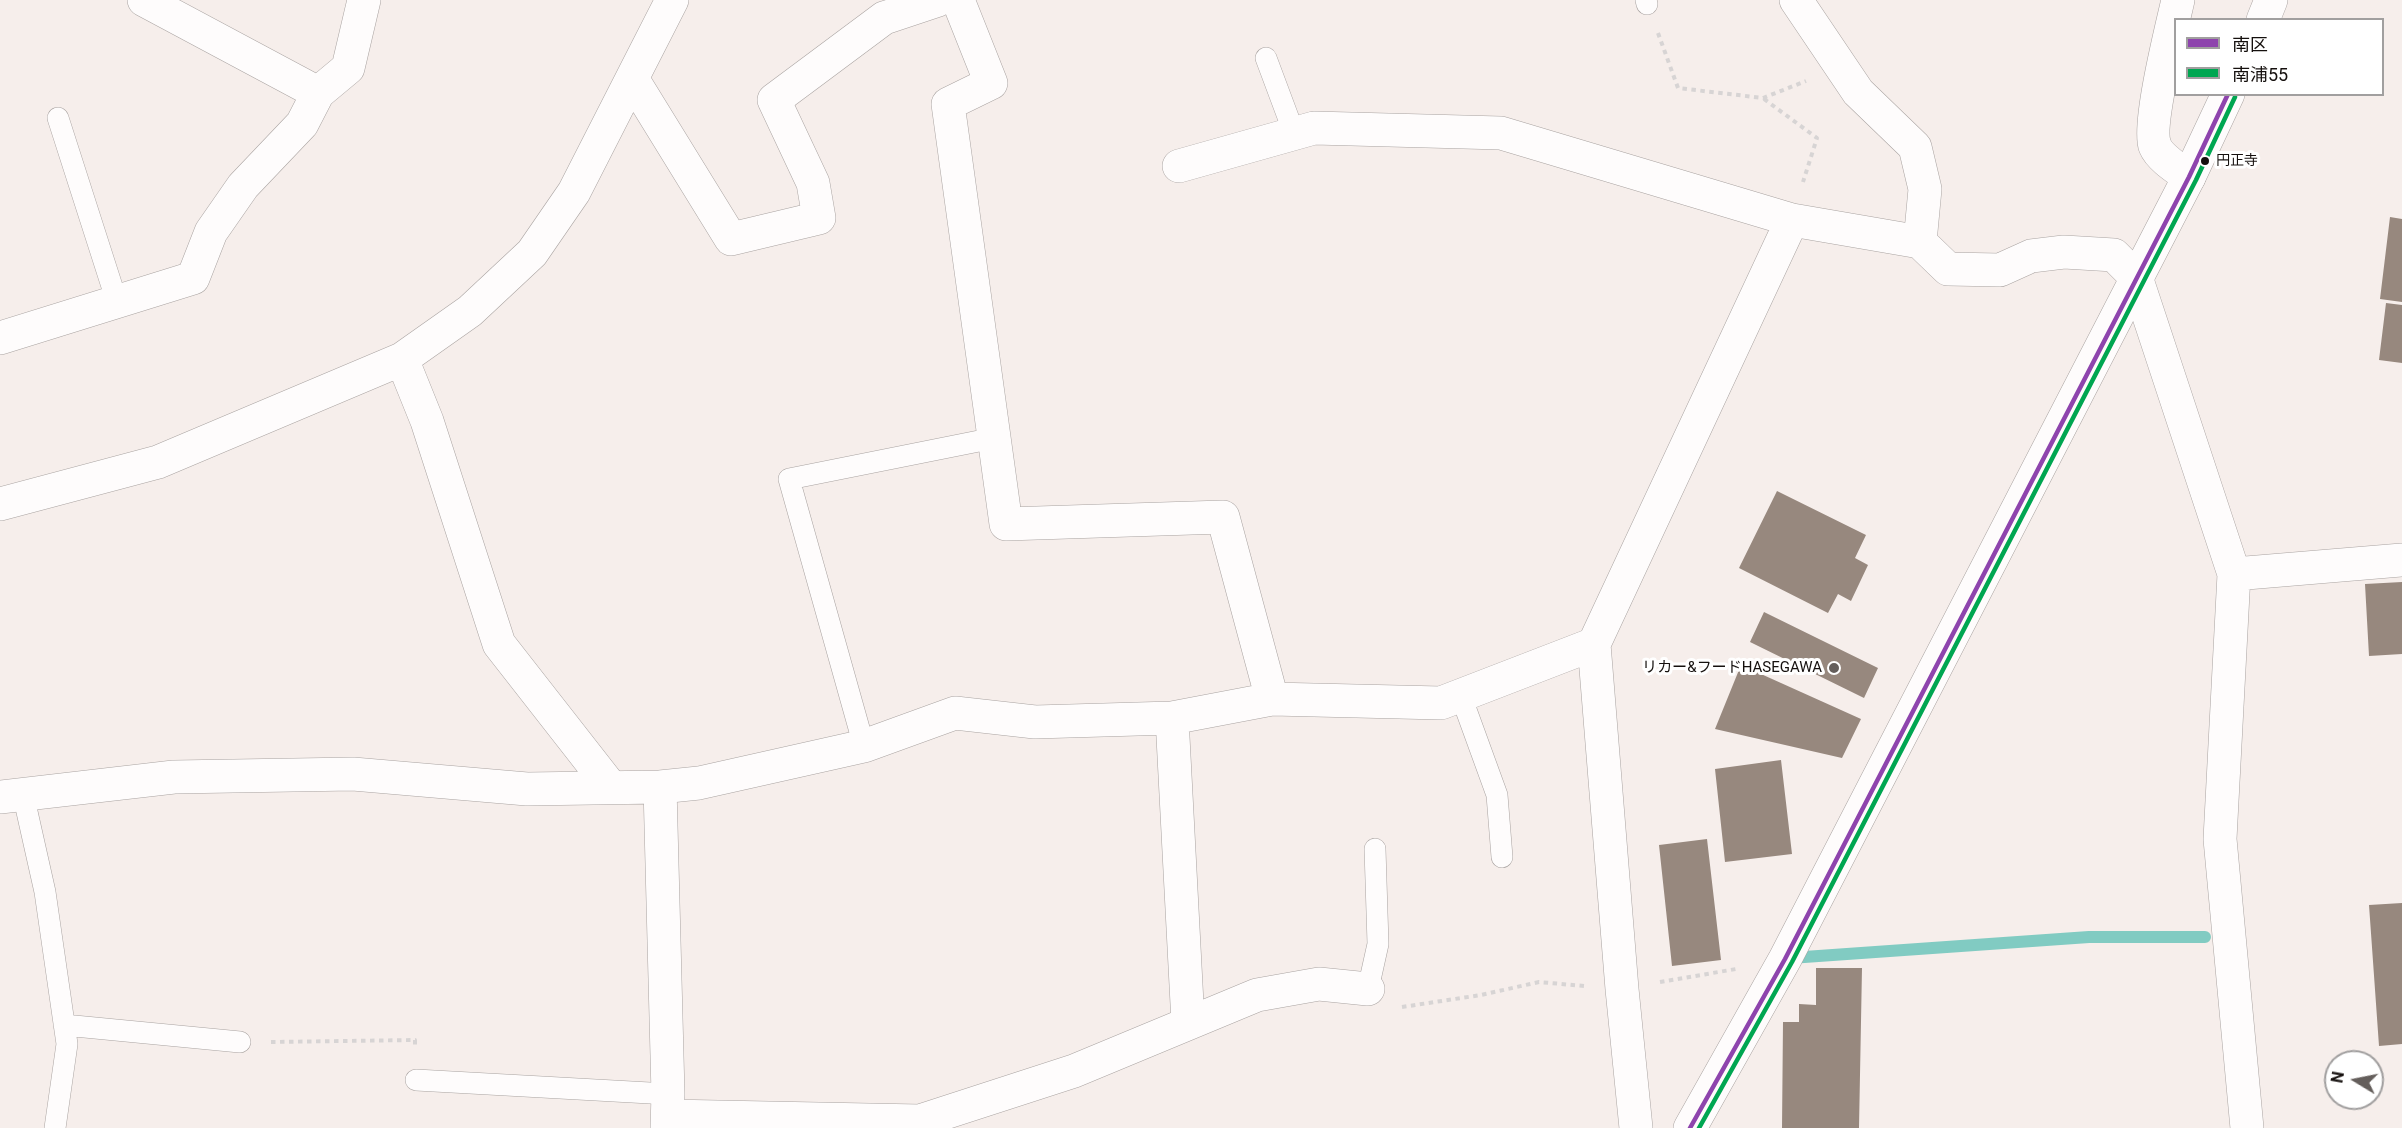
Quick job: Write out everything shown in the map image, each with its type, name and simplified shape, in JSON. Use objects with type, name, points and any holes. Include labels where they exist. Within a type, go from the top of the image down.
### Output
[{"type":"street","points":[[144,0],[318,93]]},
{"type":"street","points":[[0,338],[194,278],[211,231],[243,186],[302,124],[318,93],[348,68],[364,0]]},
{"type":"street","points":[[0,504],[158,462],[402,359],[470,311],[532,253],[574,192],[672,0]]},
{"type":"street","points":[[633,80],[731,239],[819,219],[813,183],[774,100],[884,18],[938,0]]},
{"type":"street","points":[[958,0],[991,83],[948,104],[1006,524],[1223,517],[1272,699]]},
{"type":"street","points":[[1796,0],[1858,92],[1915,147],[1925,189],[1920,242]]},
{"type":"street","points":[[2174,18],[2178,0]]},
{"type":"street","points":[[2264,18],[2271,0]]},
{"type":"street","points":[[2174,20],[2154,119],[2155,146],[2166,159],[2189,177]]},
{"type":"street","points":[[1690,1128],[1785,959],[2189,177],[2227,96]]},
{"type":"street","points":[[1179,166],[1314,128],[1501,133],[1792,220],[1920,242],[1948,269],[2000,270],[2031,256],[2064,252],[2114,255],[2136,277],[2234,574],[2220,839],[2247,1128]]},
{"type":"street","points":[[1636,1128],[1622,989],[1594,644],[1792,220]]},
{"type":"street","points":[[402,359],[427,421],[499,644],[610,786]]},
{"type":"street","points":[[2234,574],[2402,560]]},
{"type":"street","points":[[11,796],[174,777],[353,774],[527,789],[660,787],[699,783],[864,746],[955,713],[1035,722],[1172,718],[1272,699],[1441,703],[1594,644]]},
{"type":"street","points":[[1172,718],[1188,1023]]},
{"type":"street","points":[[660,787],[668,1113],[920,1121],[1074,1071],[1257,995],[1319,984],[1368,988]]},
{"type":"lane","points":[[1266,58],[1294,133]]},
{"type":"lane","points":[[58,118],[117,302]]},
{"type":"lane","points":[[864,746],[789,479],[994,438]]},
{"type":"lane","points":[[1461,696],[1497,795],[1502,856]]},
{"type":"lane","points":[[11,796],[45,892],[67,1044],[55,1128]]},
{"type":"lane","points":[[1368,988],[1378,944],[1375,849]]},
{"type":"lane","points":[[64,1025],[240,1042]]},
{"type":"lane","points":[[416,1080],[668,1113]]},
{"type":"path","points":[[1646,2],[1678,88],[1763,99],[1817,138],[1792,220]]},
{"type":"path","points":[[1763,99],[1841,67]]},
{"type":"path","points":[[1368,988],[1389,1009],[1482,995],[1539,982],[1622,989],[1785,959]]},
{"type":"path","points":[[240,1042],[415,1040],[416,1080]]},
{"type":"building","points":[[2390,217],[2402,219],[2402,302],[2380,299]]},
{"type":"building","points":[[2386,303],[2402,305],[2402,363],[2379,360]]},
{"type":"building","points":[[1777,491],[1866,535],[1855,558],[1868,565],[1851,601],[1838,594],[1828,613],[1739,568]]},
{"type":"building","points":[[2402,582],[2402,654],[2369,656],[2365,584]]},
{"type":"building","points":[[1764,612],[1878,668],[1864,698],[1750,642]]},
{"type":"building","points":[[1741,665],[1861,719],[1842,758],[1715,729]]},
{"type":"building","points":[[1781,760],[1792,854],[1725,862],[1715,769]]},
{"type":"building","points":[[1707,839],[1721,960],[1672,966],[1659,845]]},
{"type":"building","points":[[2402,903],[2402,1044],[2379,1046],[2369,905]]},
{"type":"building","points":[[1816,968],[1862,968],[1859,1128],[1782,1128],[1783,1022],[1799,1022],[1799,1004],[1816,1005]]},
{"type":"waterway","points":[[1790,958],[2089,937],[2205,937]]},
{"type":"transit line","name":"南区","points":[[1690,1128],[1785,959],[2189,177],[2227,96]]},
{"type":"transit line","name":"南浦55","points":[[1699,1128],[1792,962],[2196,180],[2235,97]]},
{"type":"place","name":"円正寺","points":[[2205,161]]},
{"type":"place","name":"リカー&フードHASEGAWA","points":[[1834,668]]}]
